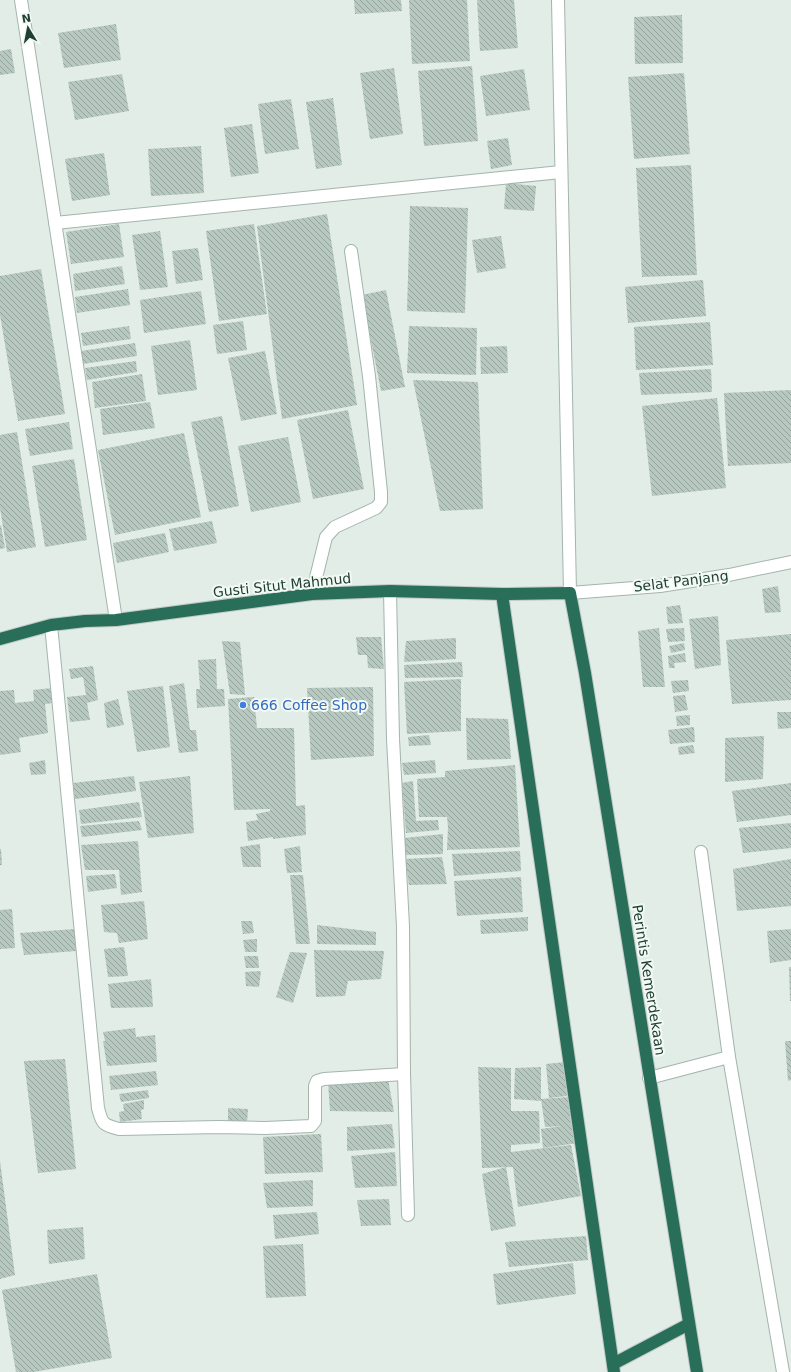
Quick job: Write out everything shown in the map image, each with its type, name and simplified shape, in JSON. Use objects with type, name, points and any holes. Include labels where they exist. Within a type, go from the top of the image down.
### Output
[{"type":"highway","name":"Gusti Situt Mahmud","points":[[0,639],[51,625],[85,621],[116,620],[312,594],[390,591],[502,594],[570,593]]},
{"type":"highway","name":"Perintis Kemerdekaan","points":[[570,593],[585,673],[697,1372]]},
{"type":"highway","points":[[502,594],[614,1368],[689,1324]]},
{"type":"street","points":[[21,0],[116,620]]},
{"type":"street","points":[[558,0],[570,593]]},
{"type":"street","points":[[55,223],[561,172]]},
{"type":"street","points":[[312,594],[326,537],[334,527],[376,508],[381,502],[369,376],[351,251]]},
{"type":"street","name":"Selat Panjang","points":[[570,593],[660,586],[729,576],[791,562]]},
{"type":"street","points":[[390,591],[393,740],[403,926],[404,1074],[408,1214]]},
{"type":"street","points":[[51,625],[96,1094],[101,1121],[105,1126],[119,1129],[219,1127],[265,1128],[311,1126],[315,1121],[315,1086],[317,1081],[324,1079],[404,1074]]},
{"type":"street","points":[[701,852],[729,1057],[783,1372]]},
{"type":"street","points":[[649,1078],[729,1057]]},
{"type":"building","points":[[354,0],[401,0],[402,11],[355,14]]},
{"type":"building","points":[[409,0],[467,0],[470,61],[412,64]]},
{"type":"building","points":[[477,0],[514,0],[518,48],[480,51]]},
{"type":"building","points":[[682,15],[683,63],[635,64],[634,17]]},
{"type":"building","points":[[116,24],[121,60],[64,68],[58,33]]},
{"type":"building","points":[[11,49],[15,73],[0,75],[0,51]]},
{"type":"building","points":[[472,66],[478,141],[424,146],[418,71]]},
{"type":"building","points":[[394,68],[403,134],[370,139],[360,73]]},
{"type":"building","points":[[524,69],[530,110],[486,116],[480,76]]},
{"type":"building","points":[[684,73],[690,154],[634,159],[628,77]]},
{"type":"building","points":[[122,74],[129,111],[75,120],[68,82]]},
{"type":"building","points":[[333,98],[342,165],[316,169],[306,102]]},
{"type":"building","points":[[291,99],[299,149],[265,154],[258,104]]},
{"type":"building","points":[[252,124],[259,173],[231,177],[224,128]]},
{"type":"building","points":[[508,138],[512,165],[491,169],[487,141]]},
{"type":"building","points":[[201,146],[204,193],[151,196],[148,149]]},
{"type":"building","points":[[104,153],[110,195],[72,201],[65,159]]},
{"type":"building","points":[[691,165],[697,275],[642,277],[636,168]]},
{"type":"building","points":[[506,183],[536,186],[534,211],[504,209]]},
{"type":"building","points":[[410,206],[468,208],[465,313],[407,311]]},
{"type":"building","points":[[327,214],[357,405],[282,419],[257,226]]},
{"type":"building","points":[[119,224],[124,257],[71,264],[66,232]]},
{"type":"building","points":[[254,224],[267,314],[219,321],[206,231]]},
{"type":"building","points":[[160,231],[168,287],[140,290],[132,235]]},
{"type":"building","points":[[501,236],[506,268],[477,273],[472,240]]},
{"type":"building","points":[[198,248],[203,280],[176,284],[172,251]]},
{"type":"building","points":[[122,266],[125,284],[75,291],[73,274]]},
{"type":"building","points":[[41,269],[65,414],[18,421],[0,315],[0,276]]},
{"type":"building","points":[[703,280],[706,316],[628,323],[625,287]]},
{"type":"building","points":[[128,289],[130,305],[77,313],[75,297]]},
{"type":"building","points":[[386,290],[405,387],[381,391],[362,295]]},
{"type":"building","points":[[201,291],[206,324],[144,333],[140,300]]},
{"type":"building","points":[[243,321],[247,350],[217,354],[213,325]]},
{"type":"building","points":[[710,322],[713,365],[636,370],[634,327]]},
{"type":"building","points":[[129,326],[131,339],[83,346],[81,333]]},
{"type":"building","points":[[409,326],[477,328],[476,375],[407,373]]},
{"type":"building","points":[[190,340],[197,390],[158,395],[151,346]]},
{"type":"building","points":[[135,343],[137,356],[83,364],[81,351]]},
{"type":"building","points":[[507,346],[508,373],[481,374],[480,347]]},
{"type":"building","points":[[265,351],[277,414],[241,421],[228,358]]},
{"type":"building","points":[[136,361],[137,372],[87,380],[85,368]]},
{"type":"building","points":[[711,369],[712,392],[641,395],[639,373]]},
{"type":"building","points":[[142,374],[146,401],[95,408],[92,382]]},
{"type":"building","points":[[413,380],[478,382],[483,509],[440,511]]},
{"type":"building","points":[[791,390],[791,463],[728,466],[724,393]]},
{"type":"building","points":[[717,398],[726,488],[652,496],[642,406]]},
{"type":"building","points":[[150,402],[155,428],[103,435],[100,409]]},
{"type":"building","points":[[348,410],[364,489],[313,499],[297,420]]},
{"type":"building","points":[[222,416],[239,506],[209,512],[191,422]]},
{"type":"building","points":[[69,422],[73,449],[30,456],[25,429]]},
{"type":"building","points":[[17,432],[36,547],[7,552],[0,508],[0,435]]},
{"type":"building","points":[[184,433],[201,517],[115,535],[98,450]]},
{"type":"building","points":[[288,437],[301,502],[251,512],[238,446]]},
{"type":"building","points":[[74,459],[87,540],[45,547],[32,466]]},
{"type":"building","points":[[212,521],[217,543],[174,551],[169,529]]},
{"type":"building","points":[[1,525],[5,548],[0,549],[0,526]]},
{"type":"building","points":[[165,533],[169,552],[117,563],[113,543]]},
{"type":"building","points":[[778,586],[781,612],[765,613],[762,589]]},
{"type":"building","points":[[680,605],[683,623],[668,624],[666,607]]},
{"type":"building","points":[[718,616],[721,665],[695,669],[689,619]]},
{"type":"building","points":[[659,628],[665,687],[643,687],[638,631]]},
{"type":"building","points":[[684,628],[685,641],[668,642],[666,629]]},
{"type":"building","points":[[791,634],[791,700],[732,704],[726,640]]},
{"type":"building","points":[[356,637],[381,637],[384,669],[368,668],[367,655],[358,655]]},
{"type":"building","points":[[456,638],[456,659],[404,662],[406,641]]},
{"type":"building","points":[[222,641],[240,642],[245,695],[230,694]]},
{"type":"building","points":[[684,643],[685,650],[671,653],[669,646]]},
{"type":"building","points":[[685,653],[686,662],[674,663],[675,668],[669,668],[668,656]]},
{"type":"building","points":[[216,659],[217,689],[224,689],[225,706],[197,708],[196,689],[200,689],[198,660]]},
{"type":"building","points":[[462,662],[463,677],[405,678],[404,665]]},
{"type":"building","points":[[93,666],[98,700],[87,703],[90,720],[70,722],[67,697],[86,695],[83,677],[71,679],[69,669]]},
{"type":"building","points":[[461,679],[461,731],[407,734],[404,682]]},
{"type":"building","points":[[688,680],[689,691],[673,693],[671,681]]},
{"type":"building","points":[[184,683],[190,730],[196,730],[198,751],[179,753],[169,686]]},
{"type":"building","points":[[163,686],[170,747],[137,752],[127,691]]},
{"type":"building","points":[[373,687],[374,756],[311,760],[307,688]]},
{"type":"building","points":[[52,688],[53,703],[45,704],[48,733],[19,738],[21,752],[0,755],[0,691],[14,690],[15,703],[34,701],[33,690]]},
{"type":"building","points":[[685,695],[688,710],[675,712],[673,696]]},
{"type":"building","points":[[254,697],[257,728],[294,728],[296,806],[305,805],[306,835],[273,839],[273,837],[248,841],[246,822],[258,820],[256,814],[270,811],[270,809],[234,810],[228,699]]},
{"type":"building","points":[[118,699],[124,725],[107,728],[104,703]]},
{"type":"building","points":[[777,712],[791,712],[791,728],[778,729]]},
{"type":"building","points":[[690,715],[690,725],[677,726],[676,716]]},
{"type":"building","points":[[466,718],[508,719],[511,759],[467,760]]},
{"type":"building","points":[[694,727],[695,742],[670,744],[668,730]]},
{"type":"building","points":[[429,735],[431,745],[409,746],[408,737]]},
{"type":"building","points":[[764,736],[763,779],[725,782],[725,738]]},
{"type":"building","points":[[693,745],[695,753],[679,755],[678,747]]},
{"type":"building","points":[[45,760],[46,774],[31,775],[29,763]]},
{"type":"building","points":[[435,760],[436,773],[404,775],[402,763]]},
{"type":"building","points":[[515,765],[520,847],[447,850],[447,817],[419,817],[417,779],[445,777],[445,771]]},
{"type":"building","points":[[134,776],[136,791],[75,799],[73,783]]},
{"type":"building","points":[[190,776],[194,833],[148,838],[139,782]]},
{"type":"building","points":[[413,781],[416,821],[438,820],[439,830],[406,833],[402,783]]},
{"type":"building","points":[[791,783],[791,815],[737,822],[732,791]]},
{"type":"building","points":[[139,802],[142,817],[81,824],[79,810]]},
{"type":"building","points":[[139,821],[142,830],[82,837],[80,826]]},
{"type":"building","points":[[791,823],[791,848],[743,853],[739,828]]},
{"type":"building","points":[[443,834],[443,854],[406,855],[404,838]]},
{"type":"building","points":[[138,841],[142,892],[121,895],[119,870],[85,870],[81,845]]},
{"type":"building","points":[[260,844],[261,867],[243,867],[240,847]]},
{"type":"building","points":[[300,846],[302,872],[287,873],[284,849]]},
{"type":"building","points":[[1,849],[2,865],[0,865]]},
{"type":"building","points":[[520,851],[521,871],[454,876],[452,854]]},
{"type":"building","points":[[442,857],[447,884],[409,885],[405,859]]},
{"type":"building","points":[[791,859],[791,906],[737,911],[733,869]]},
{"type":"building","points":[[115,874],[117,888],[88,892],[86,876]]},
{"type":"building","points":[[290,875],[303,875],[310,944],[296,944]]},
{"type":"building","points":[[521,877],[523,912],[457,916],[454,881]]},
{"type":"building","points":[[144,901],[148,939],[119,943],[117,933],[104,932],[101,905]]},
{"type":"building","points":[[12,909],[15,948],[0,949],[0,910]]},
{"type":"building","points":[[528,917],[528,931],[481,934],[480,920]]},
{"type":"building","points":[[241,921],[252,921],[254,933],[243,934]]},
{"type":"building","points":[[317,925],[376,932],[376,945],[317,944]]},
{"type":"building","points":[[75,929],[76,951],[24,955],[20,933]]},
{"type":"building","points":[[791,929],[791,960],[770,963],[767,931]]},
{"type":"building","points":[[257,939],[257,952],[245,952],[243,940]]},
{"type":"building","points":[[124,947],[128,976],[108,977],[104,949]]},
{"type":"building","points":[[314,950],[384,951],[381,979],[348,981],[345,996],[316,997]]},
{"type":"building","points":[[290,952],[307,953],[293,1003],[276,997]]},
{"type":"building","points":[[244,956],[258,956],[259,968],[246,968]]},
{"type":"building","points":[[789,967],[791,967],[791,1001],[790,1001]]},
{"type":"building","points":[[261,971],[259,987],[246,986],[245,972]]},
{"type":"building","points":[[151,979],[153,1007],[111,1008],[108,984]]},
{"type":"building","points":[[135,1028],[136,1037],[155,1035],[157,1062],[107,1066],[103,1032]]},
{"type":"building","points":[[785,1041],[791,1041],[791,1080],[788,1081]]},
{"type":"building","points":[[65,1059],[76,1169],[38,1173],[24,1061]]},
{"type":"building","points":[[565,1062],[567,1096],[549,1098],[546,1064]]},
{"type":"building","points":[[478,1067],[511,1068],[511,1111],[539,1111],[540,1143],[511,1145],[511,1152],[571,1145],[581,1196],[518,1207],[513,1167],[482,1168]]},
{"type":"building","points":[[541,1067],[541,1101],[514,1099],[515,1068]]},
{"type":"building","points":[[156,1071],[158,1085],[111,1090],[109,1076]]},
{"type":"building","points":[[388,1079],[394,1112],[330,1111],[328,1082]]},
{"type":"building","points":[[148,1090],[149,1098],[121,1102],[119,1094]]},
{"type":"building","points":[[569,1097],[571,1124],[576,1124],[578,1143],[543,1148],[541,1129],[562,1126],[545,1127],[541,1099]]},
{"type":"building","points":[[144,1100],[144,1109],[141,1110],[142,1119],[120,1122],[119,1112],[124,1111],[123,1104]]},
{"type":"building","points":[[228,1108],[248,1109],[247,1124],[228,1124]]},
{"type":"building","points":[[392,1124],[395,1148],[347,1151],[347,1127]]},
{"type":"building","points":[[321,1134],[323,1172],[265,1174],[263,1137]]},
{"type":"building","points":[[395,1152],[397,1186],[355,1188],[351,1156]]},
{"type":"building","points":[[0,1161],[15,1275],[0,1279]]},
{"type":"building","points":[[506,1167],[516,1226],[491,1231],[482,1174]]},
{"type":"building","points":[[313,1180],[313,1206],[267,1208],[263,1183]]},
{"type":"building","points":[[389,1199],[391,1225],[361,1226],[357,1200]]},
{"type":"building","points":[[317,1212],[319,1234],[275,1239],[273,1215]]},
{"type":"building","points":[[83,1227],[85,1259],[49,1264],[47,1230]]},
{"type":"building","points":[[586,1236],[588,1260],[509,1267],[505,1242]]},
{"type":"building","points":[[303,1244],[306,1296],[266,1298],[263,1246]]},
{"type":"building","points":[[573,1263],[576,1294],[497,1305],[493,1274]]},
{"type":"building","points":[[97,1274],[112,1358],[34,1372],[16,1372],[2,1290]]},
{"type":"place","name":"666 Coffee Shop","points":[[243,705]]}]
